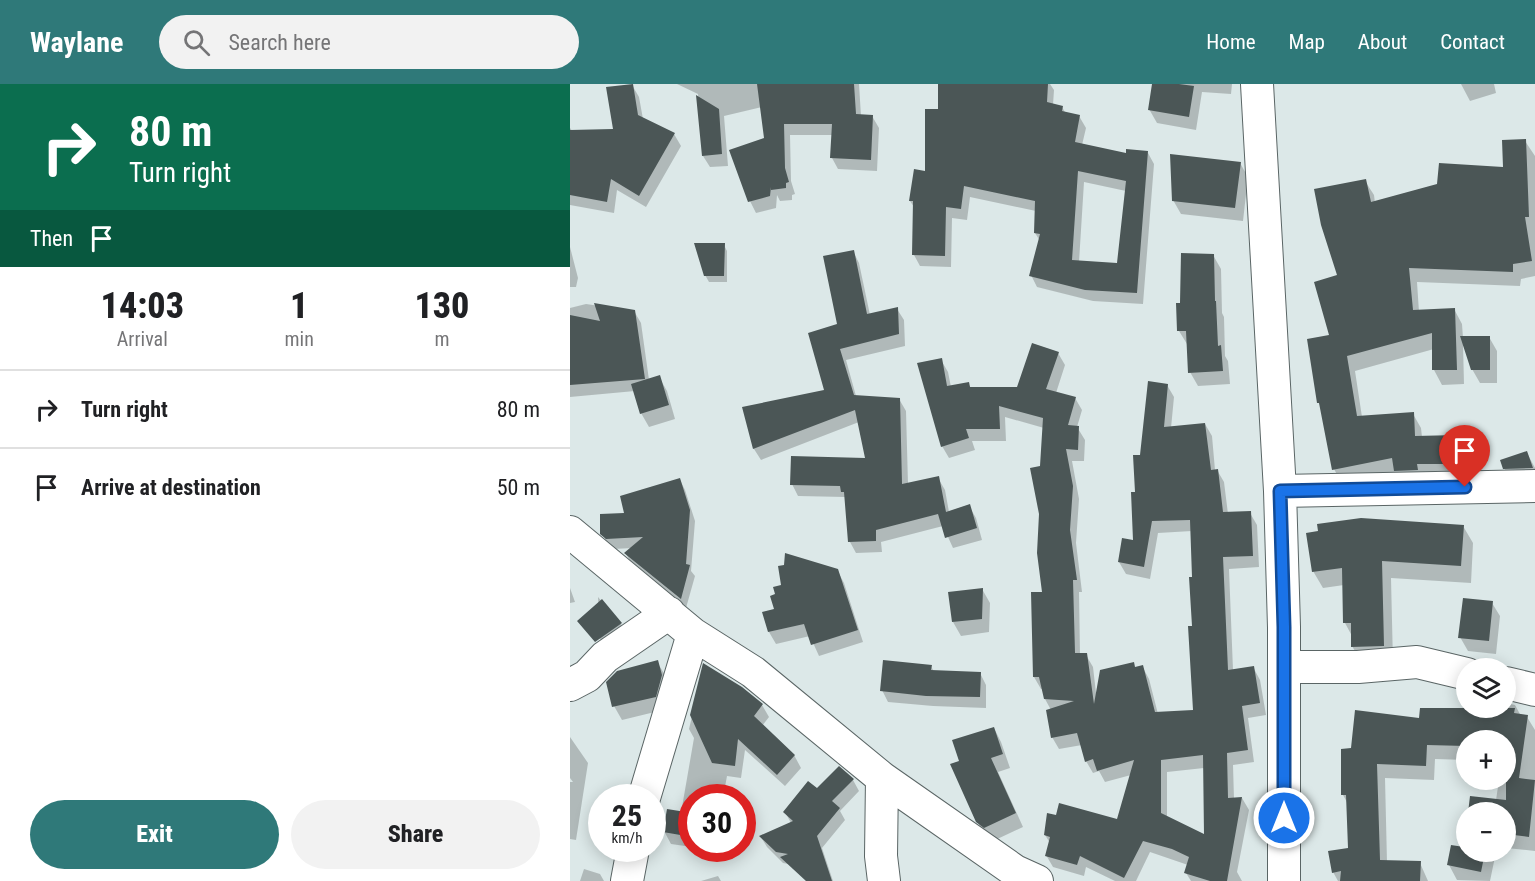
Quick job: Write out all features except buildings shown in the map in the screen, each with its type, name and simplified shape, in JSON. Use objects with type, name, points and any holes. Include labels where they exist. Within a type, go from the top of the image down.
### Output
[{"type":"street","points":[[1257,84],[1280,491],[1284,666],[1284,881]]},
{"type":"street","points":[[1280,491],[1535,486]]},
{"type":"street","points":[[570,532],[693,634],[753,672],[882,778],[1015,871],[1037,881]]},
{"type":"street","points":[[570,686],[587,676],[605,657],[669,613]]},
{"type":"street","points":[[648,784],[693,634]]},
{"type":"street","points":[[1284,666],[1358,667],[1417,662],[1456,671]]},
{"type":"street","points":[[1516,685],[1535,690]]},
{"type":"street","points":[[882,778],[881,856],[884,881]]},
{"type":"street","points":[[627,881],[631,862]]},
{"type":"route","points":[[1284,818],[1284,627],[1280,491],[1465,487]]}]
